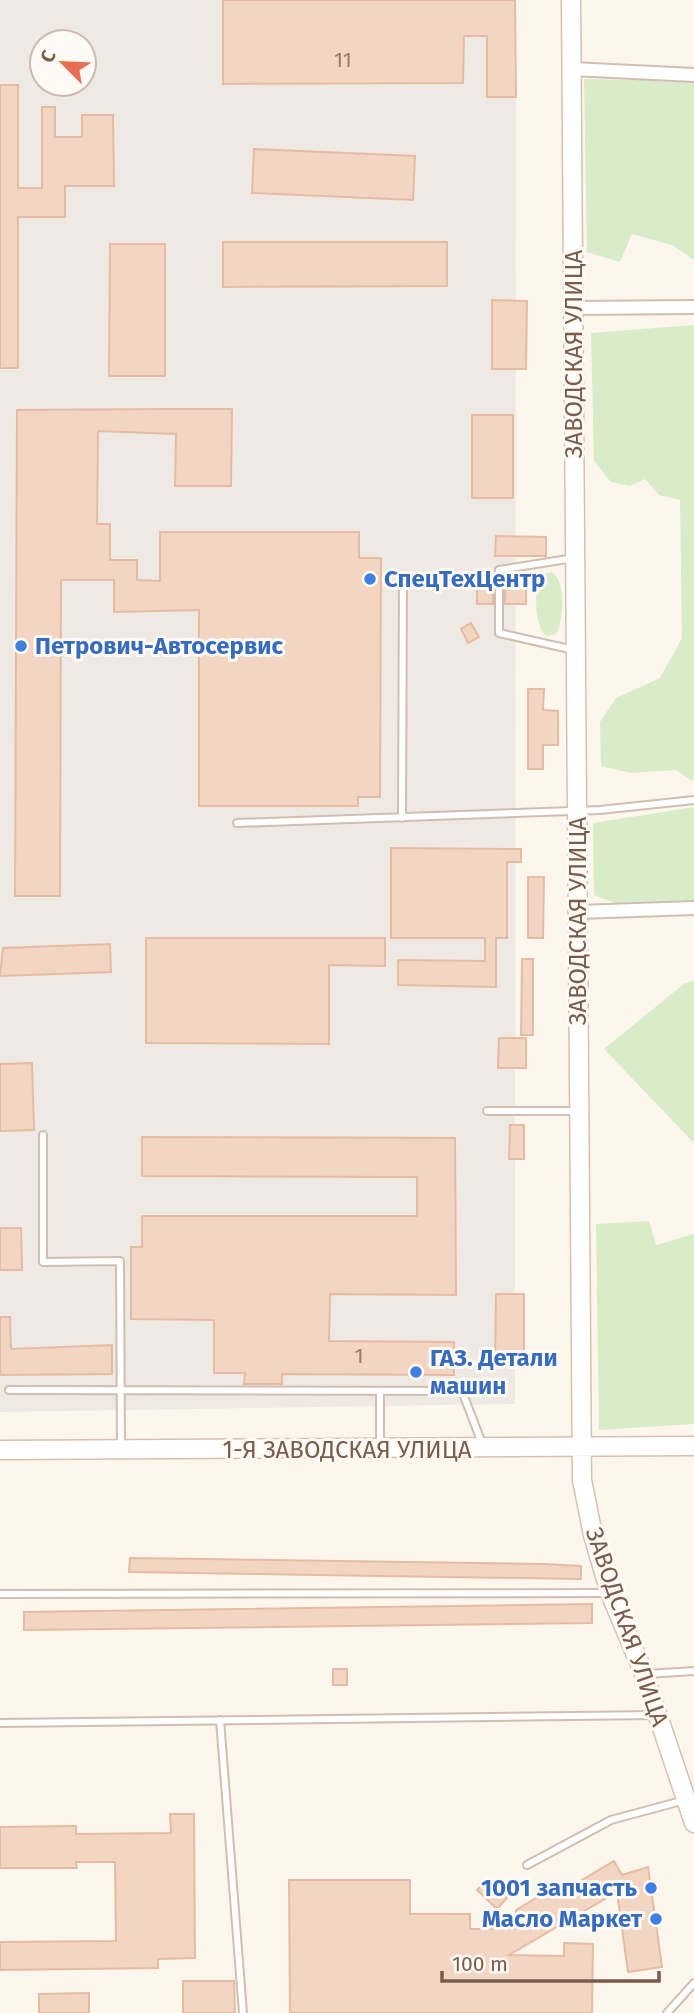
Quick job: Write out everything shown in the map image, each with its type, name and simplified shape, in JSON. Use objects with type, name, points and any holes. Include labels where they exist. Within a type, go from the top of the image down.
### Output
[{"type":"main road","name":"ЗАВОДСКАЯ УЛИЦА","points":[[571,0],[582,1480],[593,1535],[610,1593],[644,1674],[694,1823]]},
{"type":"main road","name":"1-Я ЗАВОДСКАЯ УЛИЦА","points":[[0,1451],[694,1446]]},
{"type":"street","points":[[572,69],[694,75]]},
{"type":"street","points":[[574,308],[694,307]]},
{"type":"street","points":[[578,912],[694,908]]},
{"type":"lane","points":[[576,557],[499,570],[499,633],[576,651]]},
{"type":"lane","points":[[401,818],[403,577]]},
{"type":"lane","points":[[237,822],[578,811],[694,800]]},
{"type":"lane","points":[[486,1111],[579,1111]]},
{"type":"lane","points":[[43,1135],[43,1262],[120,1261],[121,1451]]},
{"type":"lane","points":[[9,1390],[462,1391],[484,1448]]},
{"type":"lane","points":[[380,1391],[380,1450]]},
{"type":"lane","points":[[0,1594],[610,1593]]},
{"type":"lane","points":[[644,1674],[694,1671]]},
{"type":"lane","points":[[0,1723],[658,1715]]},
{"type":"lane","points":[[220,1720],[243,2013]]},
{"type":"lane","points":[[527,1865],[611,1820],[687,1800]]},
{"type":"lane","points":[[667,2013],[694,1983]]},
{"type":"shaded area","points":[[0,0],[516,0],[515,1404],[0,1412]]},
{"type":"green space","points":[[584,79],[694,81],[694,260],[672,245],[632,234],[620,262],[587,252]]},
{"type":"green space","points":[[694,325],[692,781],[676,770],[631,773],[601,766],[600,722],[616,698],[660,678],[682,638],[680,500],[659,495],[645,479],[630,486],[611,482],[594,461],[591,333]]},
{"type":"green space","points":[[552,572],[560,583],[562,611],[556,634],[547,636],[539,625],[536,597],[542,574]]},
{"type":"green space","points":[[694,807],[694,901],[623,906],[594,895],[593,823]]},
{"type":"green space","points":[[694,981],[694,1143],[604,1049],[685,983]]},
{"type":"green space","points":[[649,1221],[656,1245],[694,1234],[694,1424],[599,1430],[596,1224]]},
{"type":"building","points":[[223,0],[515,0],[516,97],[487,97],[487,36],[464,36],[463,83],[223,84]]},
{"type":"building","points":[[0,85],[18,85],[18,188],[42,188],[42,107],[55,107],[55,137],[82,137],[82,115],[113,115],[114,186],[65,186],[65,217],[18,217],[18,368],[0,368]]},
{"type":"building","points":[[254,149],[415,156],[413,200],[252,193]]},
{"type":"building","points":[[223,242],[447,242],[447,286],[223,287]]},
{"type":"building","points":[[110,244],[165,244],[165,376],[109,376]]},
{"type":"building","points":[[492,300],[527,301],[526,369],[492,369]]},
{"type":"building","points":[[232,409],[231,486],[175,486],[176,434],[98,431],[97,524],[110,524],[110,560],[137,560],[137,580],[160,581],[160,532],[359,532],[359,558],[381,558],[380,797],[358,797],[358,806],[199,806],[199,610],[114,612],[114,580],[61,580],[60,896],[15,896],[17,410]]},
{"type":"building","points":[[472,415],[513,415],[513,498],[472,498]]},
{"type":"building","points":[[496,536],[546,537],[546,556],[495,556]]},
{"type":"building","points":[[477,583],[493,583],[493,604],[477,604]]},
{"type":"building","points":[[505,583],[526,583],[526,604],[505,604]]},
{"type":"building","points":[[471,623],[479,637],[468,643],[461,629]]},
{"type":"building","points":[[528,689],[544,689],[543,710],[558,711],[558,745],[543,745],[543,769],[528,769]]},
{"type":"building","points":[[391,848],[521,849],[521,862],[507,862],[507,938],[496,938],[496,987],[398,985],[398,960],[485,961],[485,938],[391,938]]},
{"type":"building","points":[[528,877],[544,877],[543,938],[528,938]]},
{"type":"building","points":[[146,938],[385,938],[385,966],[329,965],[329,1044],[146,1043]]},
{"type":"building","points":[[110,944],[111,972],[0,976],[3,948]]},
{"type":"building","points":[[522,959],[533,959],[533,1035],[521,1035]]},
{"type":"building","points":[[499,1038],[526,1038],[526,1068],[498,1068]]},
{"type":"building","points":[[32,1063],[34,1130],[0,1131],[0,1064]]},
{"type":"building","points":[[510,1125],[524,1125],[524,1159],[509,1159]]},
{"type":"building","points":[[142,1137],[455,1138],[456,1295],[330,1294],[329,1341],[454,1342],[454,1375],[282,1374],[282,1384],[244,1384],[245,1373],[214,1373],[214,1320],[131,1319],[131,1247],[142,1247],[142,1216],[417,1216],[417,1177],[142,1176]]},
{"type":"building","points":[[0,1228],[21,1228],[22,1270],[0,1270]]},
{"type":"building","points":[[496,1294],[524,1294],[524,1360],[495,1360]]},
{"type":"building","points":[[0,1317],[10,1317],[11,1349],[112,1345],[112,1374],[0,1375]]},
{"type":"building","points":[[130,1558],[544,1564],[581,1566],[581,1579],[129,1572]]},
{"type":"building","points":[[592,1604],[592,1623],[24,1630],[24,1612]]},
{"type":"building","points":[[333,1669],[347,1669],[347,1685],[333,1685]]},
{"type":"building","points":[[170,1814],[194,1814],[195,1958],[158,1959],[158,1968],[0,1970],[0,1942],[116,1941],[115,1862],[76,1862],[77,1868],[0,1868],[0,1827],[76,1826],[76,1834],[171,1833]]},
{"type":"building","points":[[614,1861],[622,1875],[648,1867],[662,1967],[628,1972],[617,1892],[509,1955],[564,1956],[564,1943],[593,1944],[592,2013],[290,2013],[289,1880],[410,1880],[410,1914],[470,1914],[470,1929],[516,1929],[516,1910],[551,1889],[555,1896]]},
{"type":"building","points":[[488,1879],[507,1898],[497,1909],[477,1890]]},
{"type":"building","points":[[183,1981],[234,1981],[235,2013],[183,2013]]},
{"type":"building","points":[[89,1993],[89,2013],[39,2013],[39,1994]]},
{"type":"place","name":"СпецТехЦентр","points":[[370,579]]},
{"type":"place","name":"Петрович-Автосервис","points":[[21,646]]},
{"type":"place","name":"ГАЗ. Детали машин","points":[[416,1372]]},
{"type":"place","name":"1001 запчасть","points":[[651,1888]]},
{"type":"place","name":"Масло Маркет","points":[[656,1919]]}]
